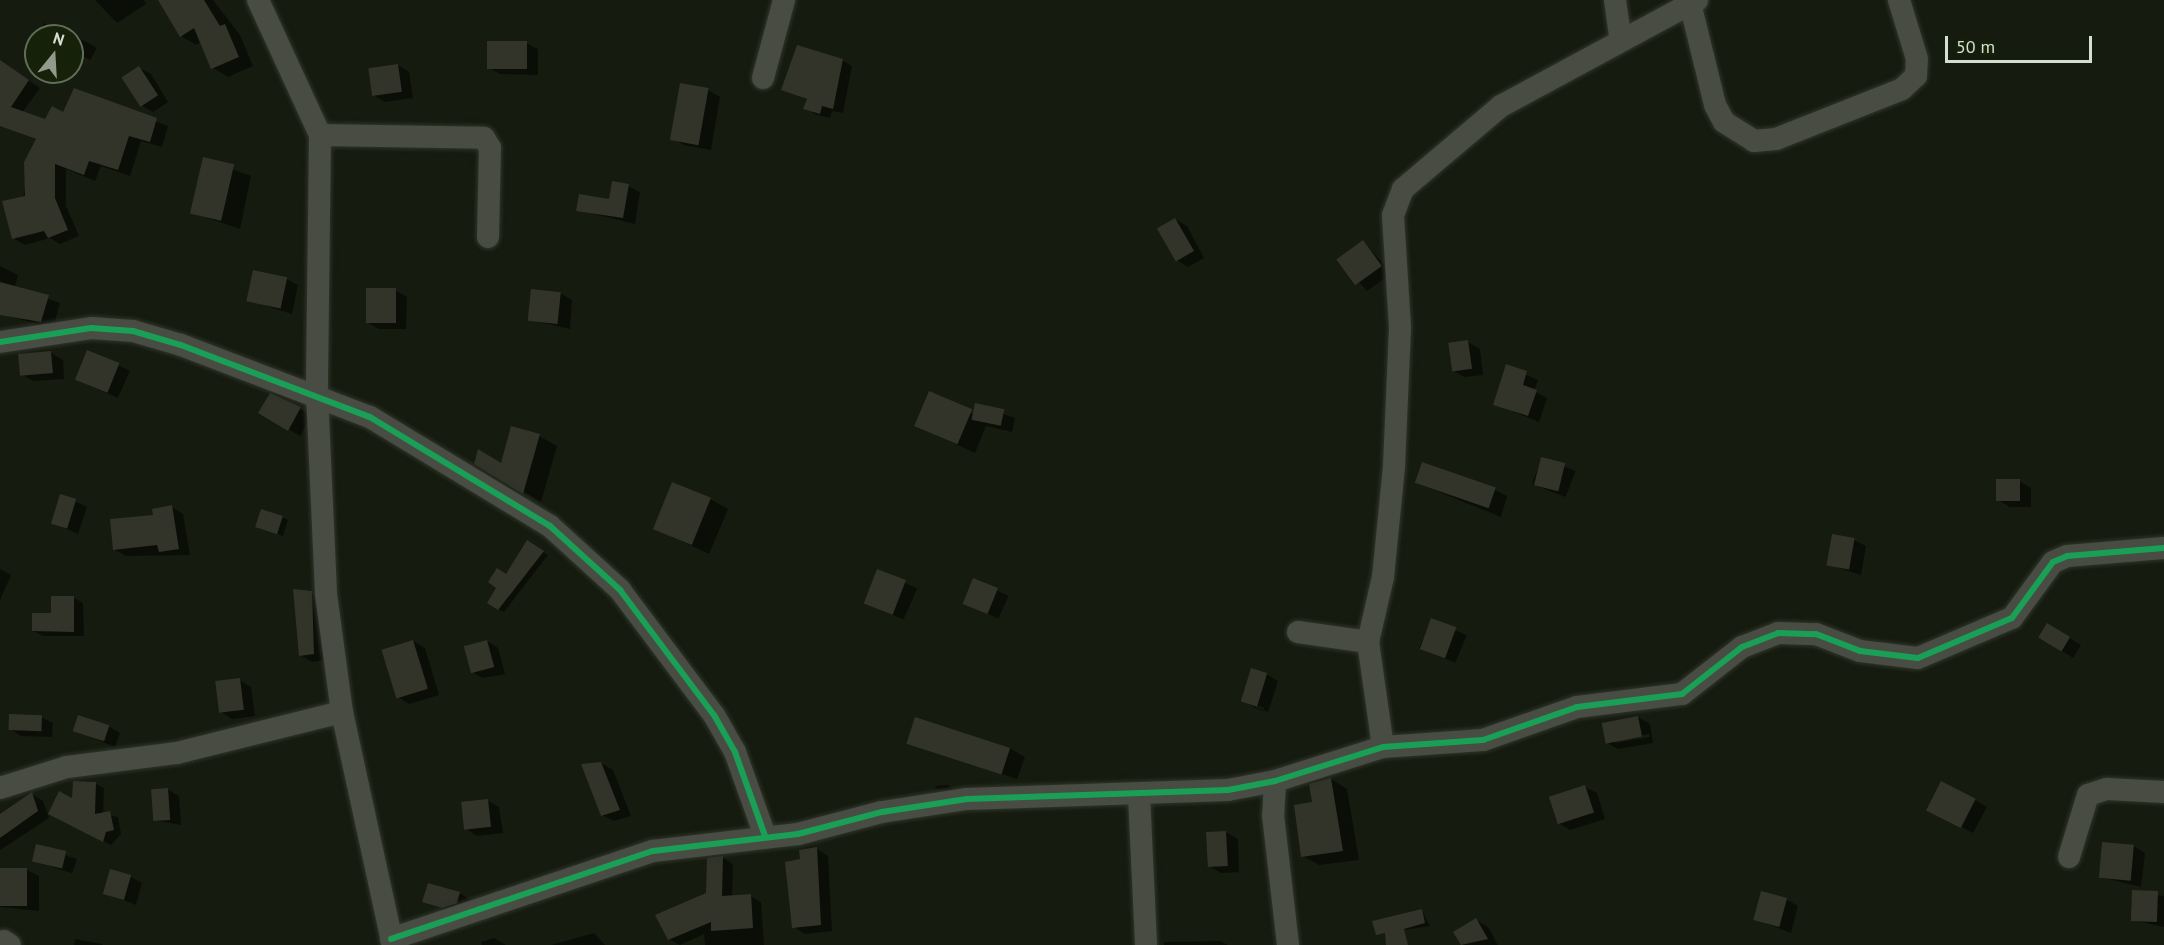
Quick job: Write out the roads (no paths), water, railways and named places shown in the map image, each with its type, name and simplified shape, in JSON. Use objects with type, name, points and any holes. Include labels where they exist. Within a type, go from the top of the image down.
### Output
[{"type":"street","points":[[258,0],[320,135],[317,394],[326,594],[342,712],[392,942],[653,851],[765,836],[967,799],[1138,795],[1275,781],[1383,747],[1483,740],[1577,707],[1682,694],[1742,647],[1778,633],[1816,634],[1860,651],[1918,658],[2012,618],[2053,562],[2067,555],[2164,548]]},
{"type":"street","points":[[763,78],[784,0]]},
{"type":"street","points":[[1615,0],[1620,37]]},
{"type":"street","points":[[1383,747],[1368,642],[1385,557],[1398,416],[1400,327],[1393,215],[1404,189],[1501,106],[1620,37],[1693,2],[1716,105],[1724,122],[1754,141],[1776,139],[1902,89],[1916,76],[1917,58],[1899,0]]},
{"type":"street","points":[[320,135],[484,138],[490,148],[488,237]]},
{"type":"street","points":[[0,342],[90,328],[133,331],[317,394],[422,447],[584,552],[620,590],[714,715],[735,752],[765,836]]},
{"type":"street","points":[[1298,632],[1368,642]]},
{"type":"street","points":[[0,788],[67,766],[177,753],[342,712]]},
{"type":"street","points":[[1275,781],[1273,815],[1288,945]]},
{"type":"street","points":[[2069,857],[2088,795],[2107,789],[2164,792]]},
{"type":"street","points":[[1138,795],[1146,945]]}]
